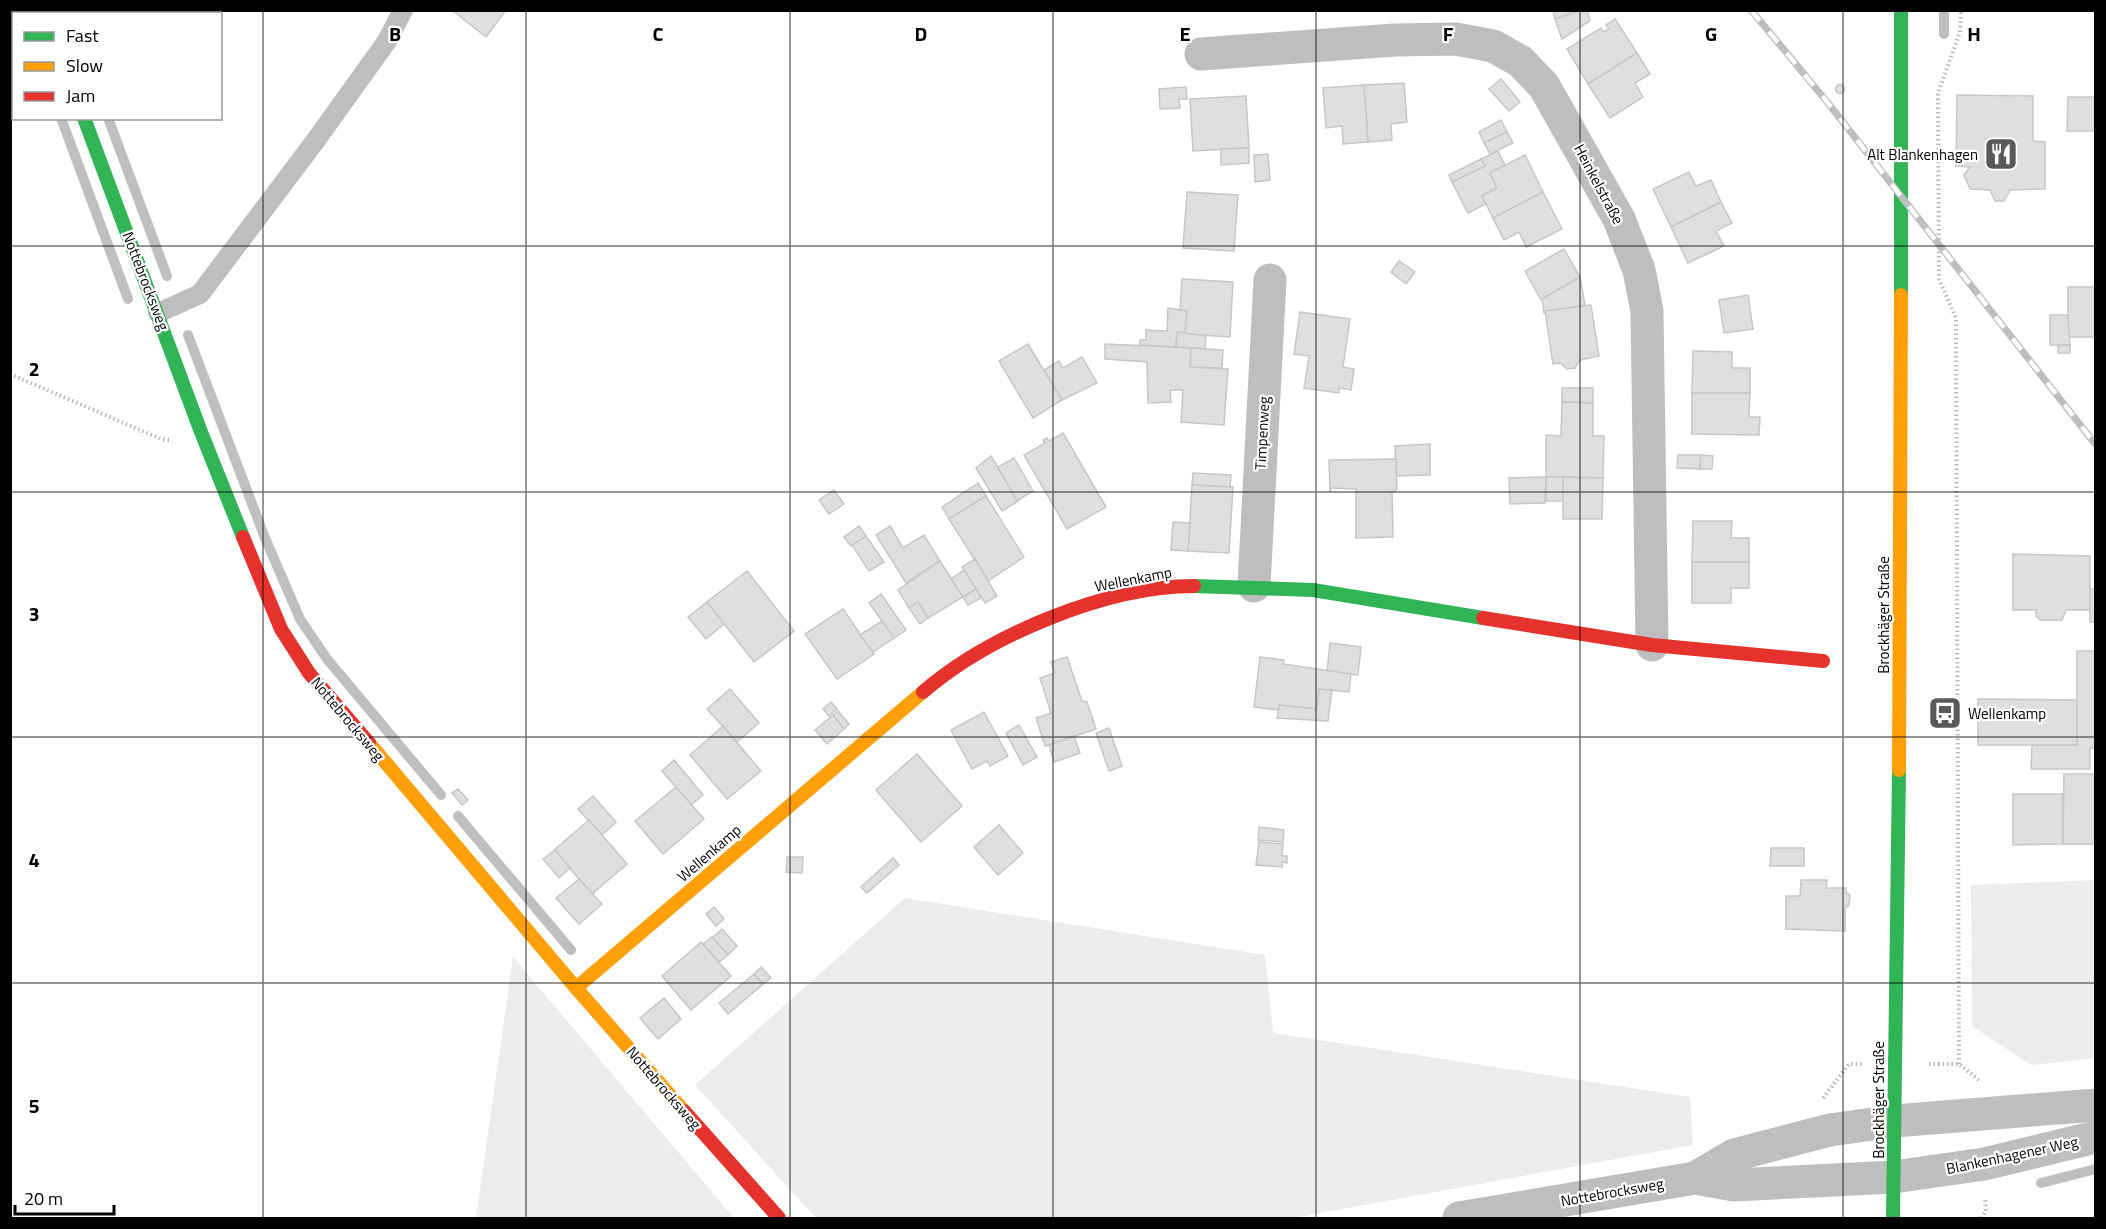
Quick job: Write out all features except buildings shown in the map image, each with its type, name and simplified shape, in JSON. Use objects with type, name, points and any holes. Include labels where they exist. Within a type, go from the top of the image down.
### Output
[{"type":"street","name":"Brockhäger Straße","points":[[1893,1218],[1900,668],[1900,10]]},
{"type":"street","name":"Heinkelstraße","points":[[1201,54],[1395,39],[1456,39],[1493,46],[1520,61],[1544,86],[1619,219],[1639,270],[1647,311],[1652,645]]},
{"type":"street","name":"Nottebrocksweg","points":[[85,120],[201,432],[281,629],[309,673],[576,988],[779,1218]]},
{"type":"street","name":"Timpenweg","points":[[1254,586],[1270,280]]},
{"type":"street","name":"Wellenkamp","points":[[576,988],[939,678],[1032,624],[1111,598],[1179,586],[1254,586],[1313,590],[1652,645],[1823,661]]},
{"type":"street","points":[[1894,1121],[2096,1104]]},
{"type":"street","name":"Nottebrocksweg","points":[[1695,1178],[1734,1155],[1830,1130],[1894,1121]]},
{"type":"street","name":"Blankenhagener Weg","points":[[1894,1177],[1984,1164],[2096,1137]]},
{"type":"street","name":"Nottebrocksweg","points":[[1459,1218],[1695,1178],[1734,1185],[1894,1177]]},
{"type":"lane","points":[[158,313],[200,294],[387,41],[403,10]]},
{"type":"path","points":[[1961,10],[1960,32],[1938,93],[1938,245],[1939,279],[1956,318],[1959,1064],[1982,1082]]},
{"type":"path","points":[[10,374],[160,439],[181,441],[201,432]]},
{"type":"path","points":[[1981,1218],[1986,1211],[1985,1188]]},
{"type":"shaded area","points":[[2095,880],[2095,1058],[2031,1065],[1972,1026],[1971,885]]},
{"type":"shaded area","points":[[905,898],[1265,955],[1273,1033],[1690,1097],[1693,1145],[1293,1218],[816,1218],[695,1085]]},
{"type":"shaded area","points":[[513,957],[734,1218],[476,1218]]},
{"type":"waterway","points":[[1944,10],[1944,34]]},
{"type":"waterway","points":[[62,120],[128,299]]},
{"type":"waterway","points":[[109,120],[167,276]]},
{"type":"waterway","points":[[188,335],[265,538],[300,619],[327,659],[441,795]]},
{"type":"waterway","points":[[458,816],[571,950]]},
{"type":"waterway","points":[[2041,1183],[2096,1169]]},
{"type":"railway","points":[[1751,10],[1828,103],[2096,445]]},
{"type":"traffic: fast","points":[[1901,10],[1901,295]]},
{"type":"traffic: fast","points":[[85,120],[201,432],[243,537]]},
{"type":"traffic: fast","points":[[1194,586],[1313,590],[1483,618]]},
{"type":"traffic: fast","points":[[1893,1218],[1899,770]]},
{"type":"traffic: slow","points":[[1899,770],[1901,295]]},
{"type":"traffic: slow","points":[[576,988],[923,692]]},
{"type":"traffic: slow","points":[[369,743],[576,988],[684,1111]]},
{"type":"traffic: jam","points":[[243,537],[281,629],[309,673],[369,743]]},
{"type":"traffic: jam","points":[[923,692],[981,651],[1051,618],[1124,595],[1160,588],[1194,586]]},
{"type":"traffic: jam","points":[[1483,618],[1652,645],[1823,661]]},
{"type":"traffic: jam","points":[[684,1111],[779,1218]]},
{"type":"place","name":"Alt Blankenhagen","points":[[2001,154]]},
{"type":"place","name":"Wellenkamp","points":[[1945,713]]}]
